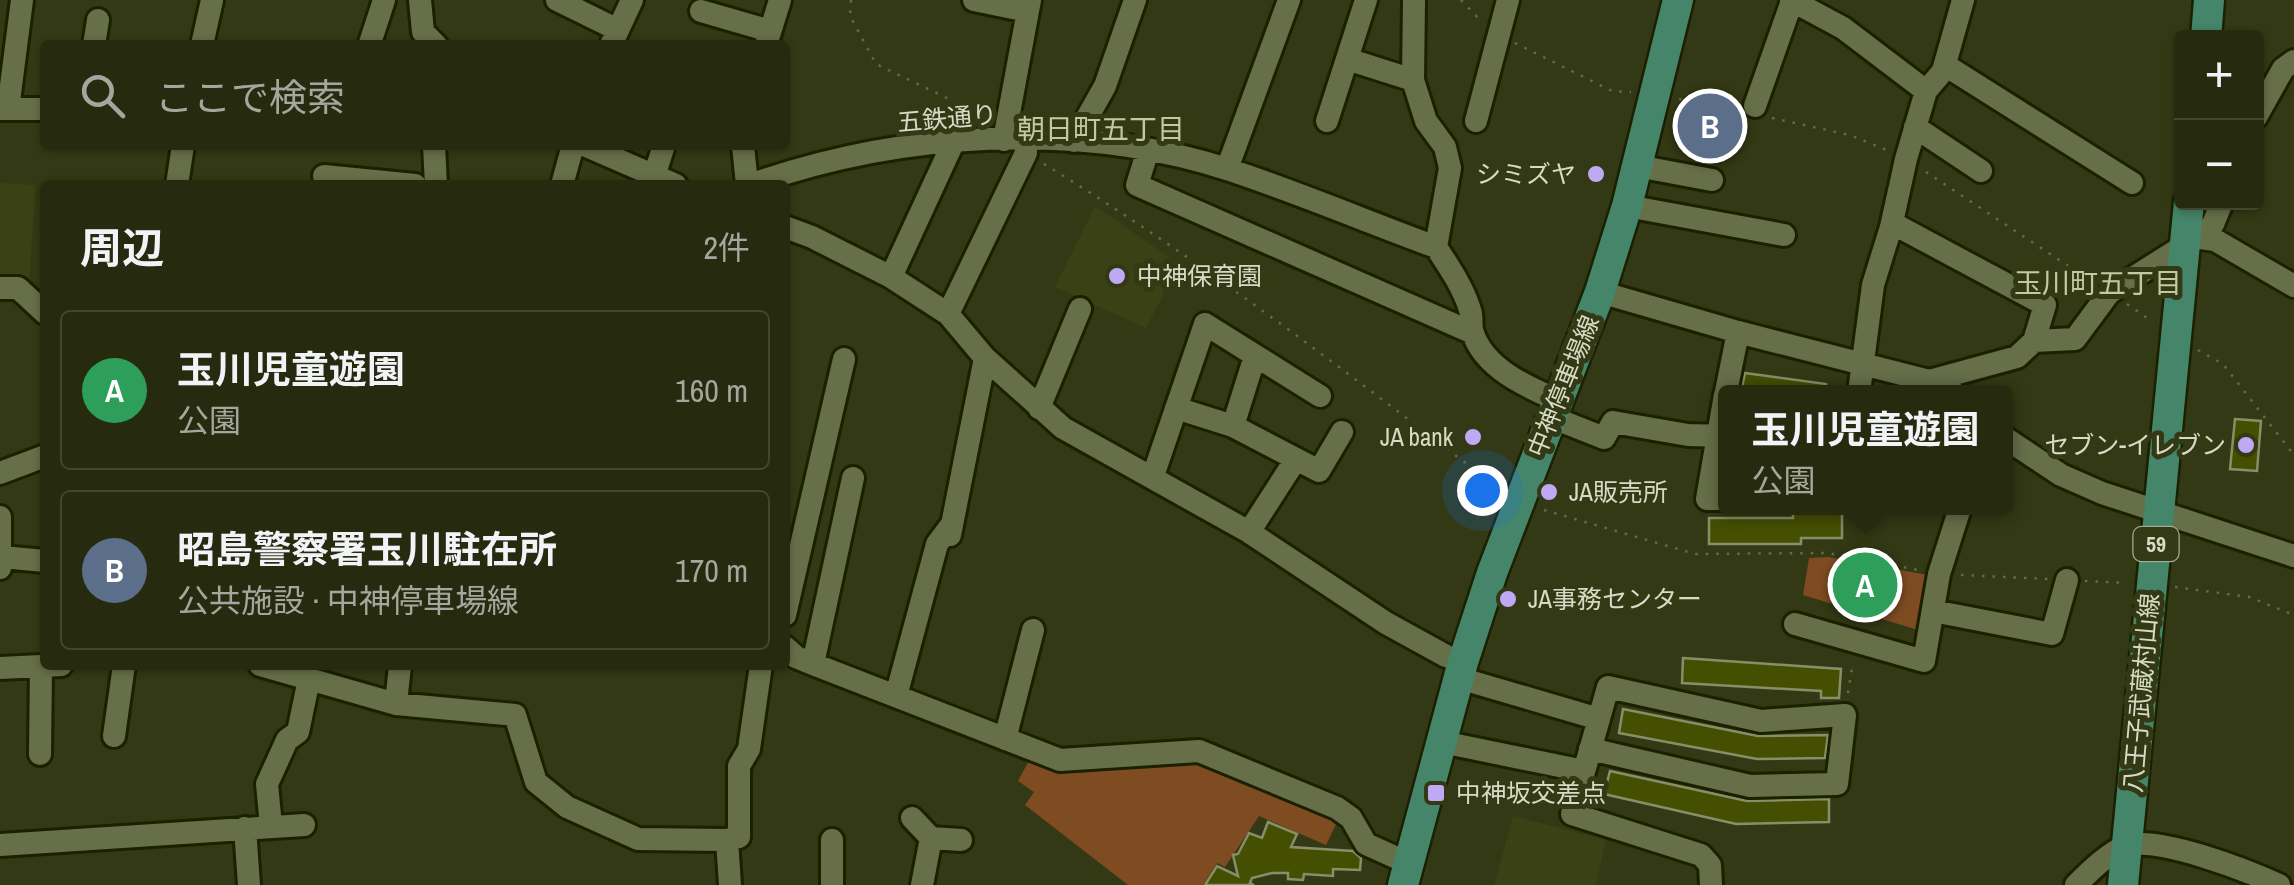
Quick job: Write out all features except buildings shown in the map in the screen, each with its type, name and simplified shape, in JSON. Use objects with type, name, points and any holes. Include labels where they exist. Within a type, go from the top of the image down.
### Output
[{"type":"main road","name":"中神停車場線","points":[[1405,874],[1461,670],[1517,502],[1600,292],[1627,206],[1678,0]]},
{"type":"main road","points":[[2207,30],[2209,0]]},
{"type":"main road","name":"八王子武蔵村山線","points":[[2123,885],[2176,336],[2191,239],[2189,210]]},
{"type":"street","points":[[22,0],[4,109],[40,109]]},
{"type":"street","points":[[203,40],[212,0]]},
{"type":"street","points":[[371,40],[384,0]]},
{"type":"street","points":[[420,0],[423,32],[431,40]]},
{"type":"street","points":[[558,0],[614,37],[632,0]]},
{"type":"street","points":[[701,11],[768,38],[780,0]]},
{"type":"street","points":[[948,314],[1019,144],[1028,6],[974,0]]},
{"type":"street","points":[[1074,141],[1105,86],[1135,0]]},
{"type":"street","points":[[1227,169],[1288,0]]},
{"type":"street","points":[[1327,120],[1366,0]]},
{"type":"street","points":[[1414,0],[1413,80],[1426,121],[1444,147],[1450,168],[1436,247],[1472,313],[1473,333],[1491,360],[1554,409],[1604,438],[1613,422],[1718,436]]},
{"type":"street","points":[[1476,120],[1508,0]]},
{"type":"street","points":[[1754,112],[1792,0],[1843,28],[1926,91]]},
{"type":"street","points":[[1860,385],[1873,285],[1906,159],[1926,91],[1945,66],[1963,0]]},
{"type":"street","points":[[95,40],[98,20]]},
{"type":"street","points":[[1347,59],[1413,80]]},
{"type":"street","points":[[2264,102],[2283,68],[2294,61]]},
{"type":"street","points":[[1945,66],[2132,183]]},
{"type":"street","points":[[1915,127],[1981,171]]},
{"type":"street","name":"五鉄通り","points":[[767,180],[870,152],[954,143],[1074,141],[1148,150],[1227,169],[1436,247]]},
{"type":"street","points":[[891,277],[954,143]]},
{"type":"street","points":[[178,180],[182,150]]},
{"type":"street","points":[[434,150],[436,180]]},
{"type":"street","points":[[563,180],[572,150]]},
{"type":"street","points":[[595,150],[663,180]]},
{"type":"street","points":[[664,150],[665,180]]},
{"type":"street","points":[[744,150],[748,180]]},
{"type":"street","points":[[1148,150],[1137,185],[1473,333]]},
{"type":"street","points":[[1637,166],[1712,180]]},
{"type":"street","points":[[324,176],[364,180]]},
{"type":"street","points":[[1627,206],[1784,235]]},
{"type":"street","points":[[2034,341],[2076,339],[2109,293],[2213,224],[2219,210]]},
{"type":"street","points":[[1892,223],[2045,305],[2034,341],[2016,357],[1930,381]]},
{"type":"street","points":[[790,236],[891,277],[948,314],[986,358],[1063,428],[1249,532],[1386,623],[1446,656],[1461,670],[1599,719]]},
{"type":"street","points":[[2191,239],[2216,240],[2294,286]]},
{"type":"street","points":[[0,288],[18,288],[40,308]]},
{"type":"street","points":[[1600,292],[1938,385]]},
{"type":"street","points":[[1039,408],[1080,309]]},
{"type":"street","points":[[1153,476],[1204,324],[1320,396]]},
{"type":"street","points":[[1727,385],[1738,332]]},
{"type":"street","points":[[1233,426],[1255,356]]},
{"type":"street","points":[[896,696],[937,544],[951,530],[986,358]]},
{"type":"street","points":[[790,592],[844,359]]},
{"type":"street","points":[[1176,408],[1233,426],[1319,471],[1342,444]]},
{"type":"street","points":[[2013,443],[2061,475],[2102,493],[2294,556]]},
{"type":"street","points":[[1718,450],[1707,499],[1718,498]]},
{"type":"street","points":[[0,473],[40,458]]},
{"type":"street","points":[[1249,532],[1296,459]]},
{"type":"street","points":[[813,664],[853,478]]},
{"type":"street","points":[[1795,624],[1924,662],[1939,574],[1958,515]]},
{"type":"street","points":[[0,518],[1,563],[40,562]]},
{"type":"street","points":[[1933,610],[2052,634],[2066,580]]},
{"type":"street","points":[[1005,738],[1033,630]]},
{"type":"street","points":[[790,652],[1060,760],[1199,752],[1337,808],[1350,818],[1366,844],[1405,874]]},
{"type":"street","points":[[0,668],[40,666]]},
{"type":"street","points":[[40,754],[50,670]]},
{"type":"street","points":[[114,736],[123,670]]},
{"type":"street","points":[[279,670],[396,704],[515,715],[536,782],[567,807],[638,839],[727,840],[739,837],[739,766],[749,750],[760,670]]},
{"type":"street","points":[[396,704],[399,670]]},
{"type":"street","points":[[271,826],[266,784],[287,740],[298,732],[309,679]]},
{"type":"street","points":[[1442,742],[1587,760],[1750,786],[1838,784],[1845,715],[1761,721],[1608,687],[1587,760],[1572,814],[1702,855],[1710,865],[1710,885]]},
{"type":"street","points":[[912,818],[931,838],[962,840]]},
{"type":"street","points":[[0,846],[304,825]]},
{"type":"street","points":[[246,828],[249,885]]},
{"type":"street","points":[[922,885],[931,838]]},
{"type":"street","points":[[727,840],[730,885]]},
{"type":"street","points":[[832,840],[832,885]]},
{"type":"street","points":[[2076,885],[2127,845],[2166,846],[2279,885]]},
{"type":"path","points":[[851,0],[850,16],[876,64],[949,98],[1096,196],[1346,372],[1517,502],[1695,554],[1828,554],[1939,574],[2151,584],[2249,597],[2294,615]]},
{"type":"path","points":[[1461,0],[1499,35],[1612,90],[1657,94],[1850,134],[1906,159],[2222,364],[2294,455]]},
{"type":"path","points":[[1845,715],[1857,642]]},
{"type":"shaded area","points":[[0,183],[36,185],[29,282],[0,282]]},
{"type":"shaded area","name":"中神保育園","points":[[1095,206],[1179,264],[1146,328],[1055,287]]},
{"type":"shaded area","points":[[1829,557],[1928,575],[1918,630],[1803,595],[1809,558]]},
{"type":"shaded area","points":[[1032,755],[1201,758],[1339,818],[1326,845],[1259,816],[1225,867],[1217,863],[1203,885],[1128,885],[1025,805],[1034,792],[1018,781]]},
{"type":"shaded area","points":[[1513,816],[1606,840],[1596,885],[1494,885]]},
{"type":"place","name":"昭島警察署玉川駐在所","points":[[1710,126]]},
{"type":"place","name":"シミズヤ","points":[[1596,174]]},
{"type":"place","name":"中神保育園","points":[[1117,276]]},
{"type":"place","name":"JA bank","points":[[1473,437]]},
{"type":"place","name":"セブン-イレブン","points":[[2246,445]]},
{"type":"place","name":"JA販売所","points":[[1549,492]]},
{"type":"place","name":"玉川児童遊園","points":[[1865,585]]},
{"type":"place","name":"JA事務センター","points":[[1508,599]]},
{"type":"place","name":"中神坂交差点","points":[[1436,793]]},
{"type":"district","name":"朝日町五丁目","points":[[1101,129]]},
{"type":"district","name":"玉川町五丁目","points":[[2098,283]]}]
